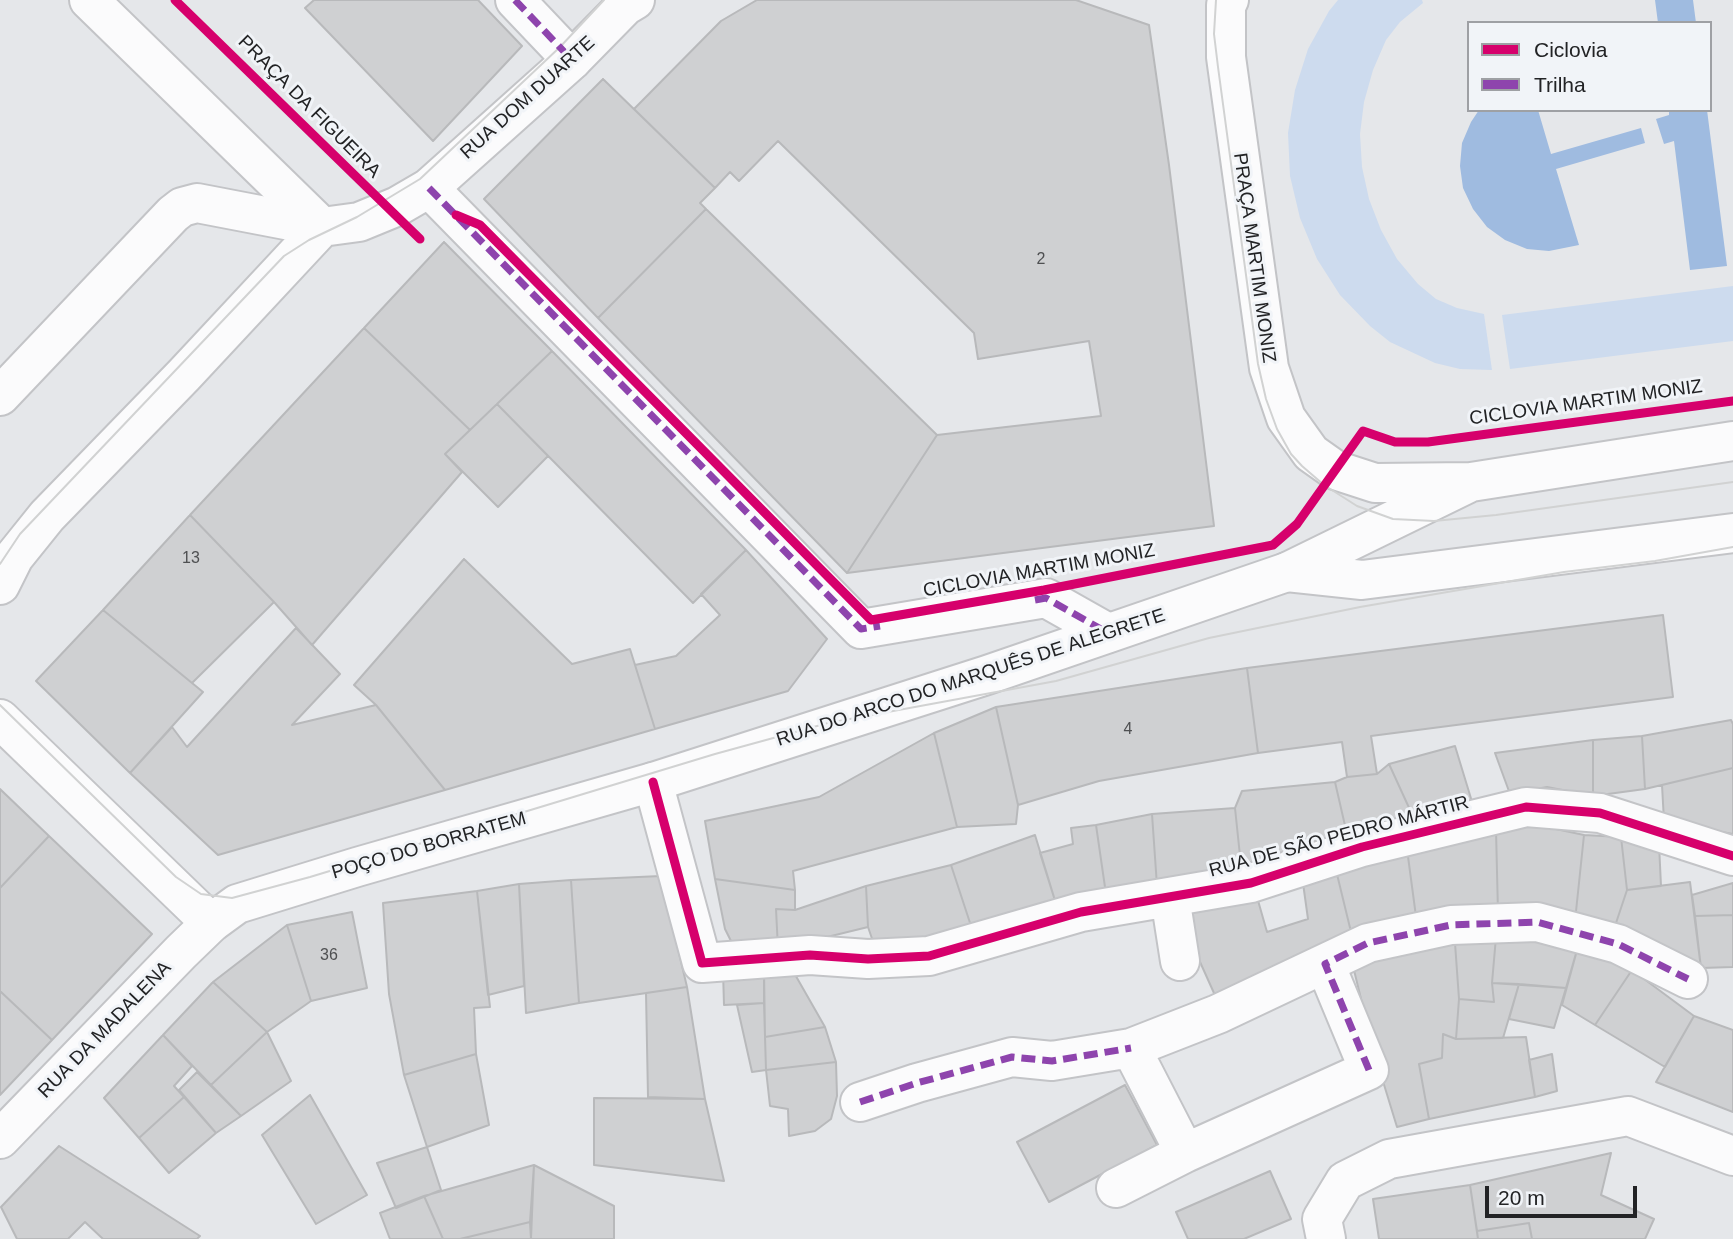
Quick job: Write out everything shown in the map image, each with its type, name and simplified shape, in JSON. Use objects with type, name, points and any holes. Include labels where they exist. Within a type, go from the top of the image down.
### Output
[{"type":"street","points":[[89,0],[322,227]]},
{"type":"street","points":[[515,0],[572,60]]},
{"type":"street","name":"PRAÇA MARTIM MONIZ","points":[[1228,0],[1226,57],[1269,368],[1286,418],[1311,453],[1335,470],[1375,483],[1471,482],[1733,441]]},
{"type":"street","name":"RUA DOM DUARTE","points":[[429,188],[572,60],[630,2]]},
{"type":"street","points":[[0,396],[182,207],[197,203],[322,227],[369,219],[407,202],[429,188],[861,629],[1046,598],[1108,633]]},
{"type":"street","points":[[0,585],[14,557],[47,516],[322,227]]},
{"type":"street","name":"RUA DO ARCO DO MARQUÊS DE ALEGRETE","points":[[653,782],[829,727],[1287,572],[1471,482]]},
{"type":"street","name":"RUA DO ARCO DO MARQUÊS DE ALEGRETE","points":[[1287,572],[1362,580],[1733,533]]},
{"type":"street","points":[[0,719],[211,923]]},
{"type":"street","name":"POÇO DO BORRATEM","points":[[211,923],[230,908],[251,898],[653,782]]},
{"type":"street","name":"RUA DE SÃO PEDRO MÁRTIR","points":[[653,782],[702,962],[810,955],[868,959],[929,956],[1081,912],[1251,883],[1362,848],[1526,807],[1600,813],[1733,856]]},
{"type":"street","points":[[1170,897],[1180,961]]},
{"type":"street","points":[[860,1102],[1012,1057],[1052,1060],[1131,1048],[1218,1014],[1368,943],[1451,925],[1537,922],[1618,944],[1688,979]]},
{"type":"street","name":"RUA DA MADALENA","points":[[0,1139],[211,923]]},
{"type":"street","points":[[1116,1188],[1185,1153],[1369,1070],[1325,964]]},
{"type":"street","points":[[1131,1048],[1185,1153]]},
{"type":"street","points":[[1324,1229],[1345,1181],[1388,1159],[1628,1116],[1733,1156]]},
{"type":"shaded area","points":[[1338,0],[1422,0],[1423,3],[1400,22],[1386,40],[1373,70],[1364,102],[1360,134],[1362,167],[1369,199],[1381,230],[1397,259],[1418,284],[1436,299],[1457,308],[1484,314],[1492,370],[1460,369],[1435,363],[1390,342],[1340,295],[1317,259],[1300,218],[1290,176],[1288,133],[1295,90],[1308,49]]},
{"type":"shaded area","points":[[1733,286],[1733,341],[1510,369],[1502,315]]},
{"type":"water","points":[[1655,0],[1693,0],[1696,21],[1658,21]]},
{"type":"water","points":[[1478,112],[1539,112],[1551,154],[1641,128],[1645,143],[1556,169],[1579,245],[1549,251],[1527,249],[1505,240],[1487,227],[1473,209],[1463,188],[1460,166],[1462,143]]},
{"type":"water","points":[[1669,112],[1707,112],[1727,266],[1690,270],[1674,141],[1664,144],[1656,119],[1669,115]]},
{"type":"building","points":[[314,0],[478,0],[522,46],[433,141],[305,8]]},
{"type":"building","points":[[757,0],[1076,0],[1149,25],[1214,526],[847,573],[937,435],[1101,416],[1089,341],[978,359],[974,333],[778,141],[739,181],[730,172],[715,188],[634,109],[721,21]]},
{"type":"building","points":[[603,79],[715,188],[700,203],[706,209],[598,318],[484,199]]},
{"type":"building","points":[[706,209],[937,435],[847,573],[598,318]]},
{"type":"building","points":[[444,242],[552,351],[470,430],[364,328]]},
{"type":"building","points":[[364,328],[470,430],[445,454],[462,472],[312,645],[190,515]]},
{"type":"building","points":[[552,351],[746,550],[693,603],[497,404]]},
{"type":"building","points":[[497,404],[548,456],[498,507],[445,454]]},
{"type":"building","points":[[190,515],[274,602],[192,683],[103,610]]},
{"type":"building","points":[[746,550],[827,639],[788,691],[655,729],[635,665],[676,656],[720,615],[701,594]]},
{"type":"building","points":[[464,559],[572,664],[630,649],[655,729],[445,790],[376,705],[354,685]]},
{"type":"building","points":[[103,610],[203,692],[130,773],[36,681]]},
{"type":"building","points":[[1663,615],[1673,697],[1371,736],[1377,774],[1347,777],[1342,742],[1258,753],[1247,668]]},
{"type":"building","points":[[296,628],[340,674],[292,725],[376,705],[445,790],[218,855],[130,773],[172,727],[187,747]]},
{"type":"building","points":[[1247,668],[1258,753],[1099,781],[1018,805],[996,707]]},
{"type":"building","points":[[996,707],[1018,805],[1016,824],[957,827],[934,733]]},
{"type":"building","points":[[1731,720],[1733,768],[1645,789],[1642,736]]},
{"type":"building","points":[[934,733],[957,827],[793,871],[795,890],[715,879],[705,821],[819,797]]},
{"type":"building","points":[[1642,736],[1645,789],[1593,796],[1593,740]]},
{"type":"building","points":[[1593,740],[1593,796],[1547,787],[1510,794],[1495,753]]},
{"type":"building","points":[[1455,746],[1473,805],[1416,823],[1389,764]]},
{"type":"building","points":[[1389,764],[1416,823],[1349,843],[1335,782],[1347,777],[1377,774]]},
{"type":"building","points":[[1733,768],[1733,834],[1664,821],[1662,785]]},
{"type":"building","points":[[1335,782],[1349,843],[1242,875],[1235,808],[1242,791]]},
{"type":"building","points":[[0,789],[49,836],[0,888]]},
{"type":"building","points":[[1235,808],[1242,875],[1157,886],[1152,814]]},
{"type":"building","points":[[1152,814],[1157,886],[1106,894],[1096,825]]},
{"type":"building","points":[[1096,825],[1106,894],[1057,907],[1040,853],[1073,844],[1071,828]]},
{"type":"building","points":[[1537,825],[1584,835],[1575,921],[1498,913],[1496,830]]},
{"type":"building","points":[[1496,830],[1498,913],[1417,924],[1407,849]]},
{"type":"building","points":[[1035,835],[1057,907],[974,935],[951,865]]},
{"type":"building","points":[[1584,835],[1621,837],[1627,890],[1613,932],[1575,921]]},
{"type":"building","points":[[49,836],[152,934],[52,1040],[0,991],[0,888]]},
{"type":"building","points":[[1621,837],[1659,844],[1661,886],[1627,890]]},
{"type":"building","points":[[1407,849],[1417,924],[1352,936],[1335,866]]},
{"type":"building","points":[[951,865],[974,935],[877,953],[868,927],[866,886]]},
{"type":"building","points":[[1335,866],[1352,936],[1218,1002],[1196,953],[1190,902],[1255,890],[1267,932],[1308,919],[1302,876]]},
{"type":"building","points":[[661,876],[687,987],[579,1003],[571,880]]},
{"type":"building","points":[[715,879],[795,890],[795,910],[776,909],[778,949],[734,947],[725,929]]},
{"type":"building","points":[[571,880],[579,1003],[526,1013],[519,884]]},
{"type":"building","points":[[1690,882],[1701,968],[1613,932],[1627,890]]},
{"type":"building","points":[[1733,883],[1733,915],[1695,916],[1692,895]]},
{"type":"building","points":[[519,884],[524,986],[488,995],[477,891]]},
{"type":"building","points":[[866,886],[868,927],[778,949],[776,909],[795,910]]},
{"type":"building","points":[[477,891],[490,1007],[474,1008],[476,1054],[404,1075],[389,994],[383,903]]},
{"type":"building","points":[[352,912],[367,988],[311,1001],[287,925]]},
{"type":"building","points":[[1733,915],[1733,967],[1701,968],[1695,916]]},
{"type":"building","points":[[287,925],[311,1001],[267,1032],[213,982]]},
{"type":"building","points":[[1496,937],[1492,983],[1494,1002],[1459,999],[1455,943]]},
{"type":"building","points":[[1496,937],[1579,943],[1566,988],[1492,983]]},
{"type":"building","points":[[1455,943],[1459,999],[1456,1039],[1443,1034],[1442,1058],[1419,1064],[1429,1119],[1397,1127],[1374,1052],[1352,962]]},
{"type":"building","points":[[1579,943],[1632,970],[1595,1025],[1562,1005]]},
{"type":"building","points":[[764,970],[793,971],[825,1027],[765,1037]]},
{"type":"building","points":[[764,970],[764,1003],[724,1005],[723,971]]},
{"type":"building","points":[[1632,970],[1694,1016],[1665,1067],[1595,1025]]},
{"type":"building","points":[[213,982],[267,1032],[211,1085],[163,1035]]},
{"type":"building","points":[[1492,983],[1519,984],[1503,1038],[1456,1039],[1459,999],[1494,1002]]},
{"type":"building","points":[[1519,984],[1566,988],[1554,1028],[1509,1019]]},
{"type":"building","points":[[687,987],[705,1099],[648,1097],[646,993]]},
{"type":"building","points":[[0,993],[52,1040],[0,1095]]},
{"type":"building","points":[[764,1003],[766,1070],[752,1072],[737,1005]]},
{"type":"building","points":[[1694,1016],[1733,1030],[1733,1112],[1656,1082]]},
{"type":"building","points":[[825,1027],[836,1062],[766,1070],[765,1037]]},
{"type":"building","points":[[267,1032],[291,1081],[241,1116],[211,1085]]},
{"type":"building","points":[[1443,1034],[1456,1039],[1526,1037],[1535,1097],[1429,1119],[1419,1064],[1442,1058]]},
{"type":"building","points":[[163,1035],[192,1066],[174,1086],[184,1097],[139,1138],[104,1098]]},
{"type":"building","points":[[476,1054],[489,1125],[427,1147],[404,1075]]},
{"type":"building","points":[[1552,1054],[1557,1091],[1535,1097],[1529,1060]]},
{"type":"building","points":[[836,1062],[837,1096],[831,1119],[815,1131],[789,1136],[788,1109],[770,1106],[766,1070]]},
{"type":"building","points":[[197,1072],[241,1116],[216,1133],[179,1090]]},
{"type":"building","points":[[1125,1085],[1157,1145],[1049,1202],[1017,1142]]},
{"type":"building","points":[[310,1095],[367,1195],[316,1224],[262,1135]]},
{"type":"building","points":[[184,1097],[216,1133],[169,1173],[139,1138]]},
{"type":"building","points":[[594,1098],[705,1099],[724,1181],[594,1165]]},
{"type":"building","points":[[59,1146],[200,1236],[197,1239],[103,1239],[85,1222],[68,1239],[17,1239],[1,1207]]},
{"type":"building","points":[[427,1147],[441,1190],[396,1208],[377,1163]]},
{"type":"building","points":[[1611,1153],[1601,1195],[1654,1219],[1645,1239],[1532,1239],[1529,1223],[1477,1231],[1470,1185]]},
{"type":"building","points":[[534,1165],[614,1206],[614,1239],[531,1239]]},
{"type":"building","points":[[534,1165],[530,1222],[460,1239],[443,1239],[424,1196]]},
{"type":"building","points":[[1270,1171],[1291,1219],[1244,1239],[1188,1239],[1176,1212]]},
{"type":"building","points":[[1470,1185],[1478,1239],[1379,1239],[1373,1199]]},
{"type":"building","points":[[424,1196],[443,1239],[390,1239],[380,1213]]},
{"type":"building","points":[[530,1222],[531,1239],[460,1239]]},
{"type":"building","points":[[1529,1223],[1532,1239],[1478,1239],[1477,1231]]},
{"type":"tram line","points":[[0,564],[20,534],[284,256],[420,179],[560,47],[604,0]]},
{"type":"tram line","points":[[1216,0],[1214,34],[1258,364],[1266,399],[1277,429],[1291,454],[1302,466],[1324,485],[1357,506],[1393,519],[1434,521],[1733,482]]},
{"type":"tram line","points":[[0,705],[176,877],[201,894],[232,898],[828,723],[1056,681],[1209,638],[1360,607],[1564,572],[1655,561],[1733,547]]},
{"type":"marked path","points":[[515,0],[572,60]]},
{"type":"marked path","points":[[429,188],[861,629],[880,626]]},
{"type":"marked path","points":[[1035,600],[1046,598],[1108,633]]},
{"type":"marked path","points":[[1369,1070],[1325,964],[1368,943],[1451,925],[1537,922],[1618,944],[1688,979]]},
{"type":"marked path","points":[[860,1102],[1012,1057],[1052,1061],[1131,1048]]},
{"type":"cycle path","name":"PRAÇA DA FIGUEIRA","points":[[175,0],[420,239]]},
{"type":"cycle path","name":"CICLOVIA MARTIM MONIZ","points":[[456,215],[480,225],[871,620],[1044,590],[1273,545],[1297,524],[1363,431],[1395,442],[1428,442],[1733,401]]},
{"type":"cycle path","points":[[653,782],[702,963],[810,955],[868,959],[929,956],[1081,912],[1251,883],[1362,847],[1526,807],[1600,813],[1733,856]]}]
